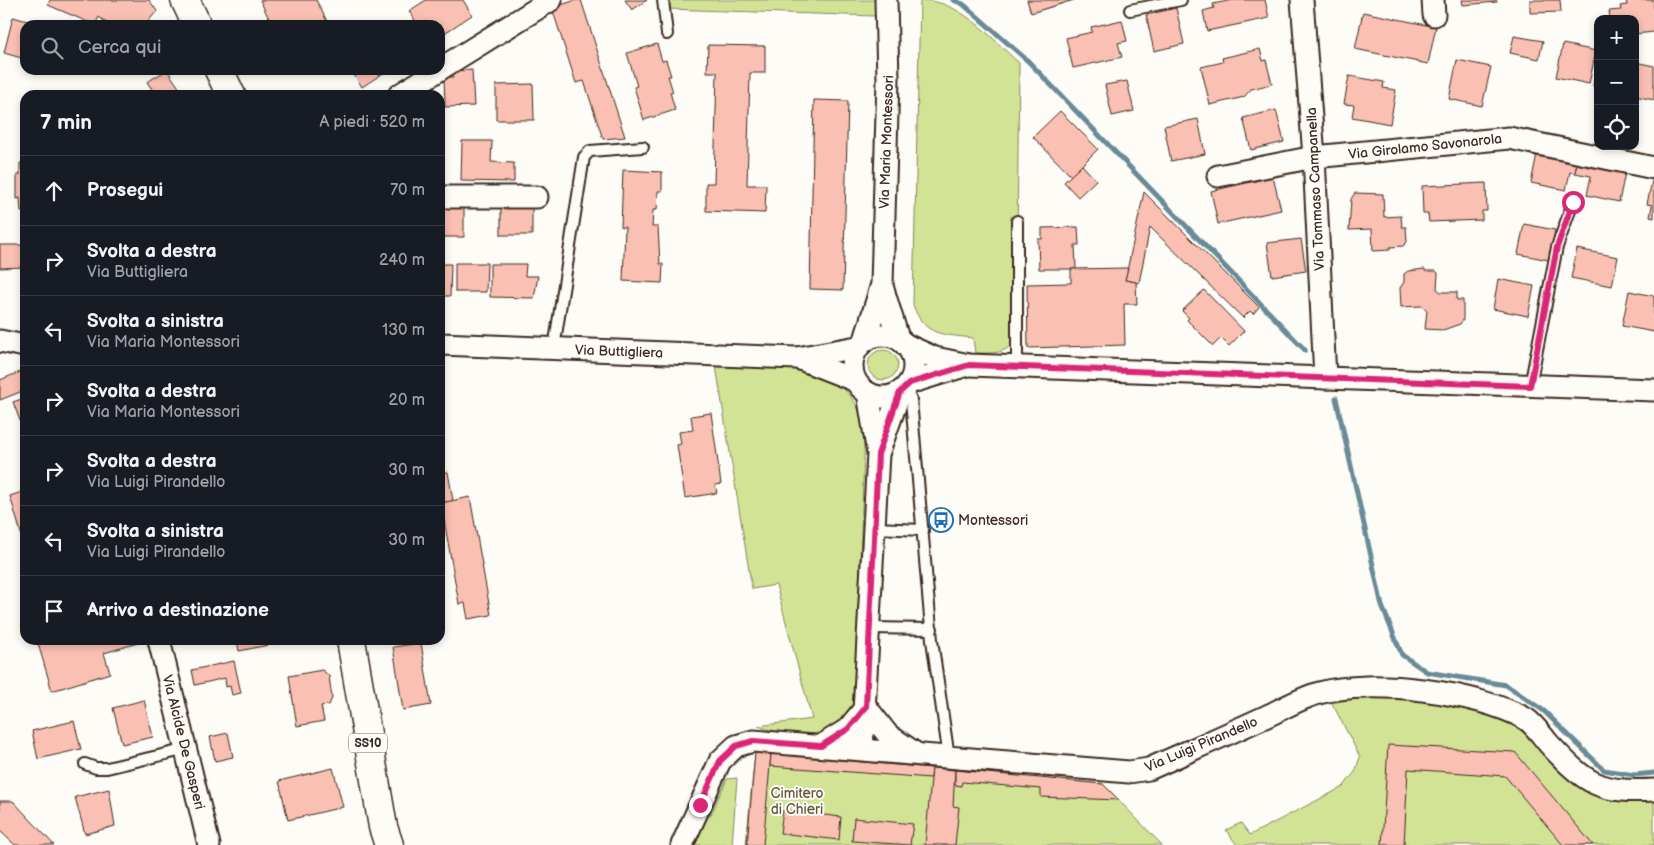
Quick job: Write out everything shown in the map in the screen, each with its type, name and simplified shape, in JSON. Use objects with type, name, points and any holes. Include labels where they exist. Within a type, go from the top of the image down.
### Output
[{"type":"main road","points":[[185,0],[195,20]]},
{"type":"main road","points":[[221,75],[229,90]]},
{"type":"main road","name":"SS10","points":[[352,645],[383,827],[389,845]]},
{"type":"street","points":[[445,67],[551,0]]},
{"type":"street","name":"Via Maria Montessori","points":[[861,344],[882,284],[888,80],[886,0]]},
{"type":"street","name":"Via Tommaso Campanella","points":[[1302,0],[1314,157],[1325,378]]},
{"type":"street","points":[[407,90],[432,75]]},
{"type":"street","name":"Via Girolamo Savonarola","points":[[1218,176],[1314,157],[1509,138],[1654,168]]},
{"type":"street","points":[[445,197],[537,197]]},
{"type":"street","name":"Via Maria Montessori","points":[[882,284],[902,341]]},
{"type":"street","points":[[862,749],[866,707],[878,454],[861,387],[851,363],[861,344],[881,334],[902,341],[935,358],[969,365],[1654,390]]},
{"type":"street","points":[[878,454],[914,363],[902,341]]},
{"type":"street","points":[[0,342],[20,345]]},
{"type":"street","name":"Via Buttigliera","points":[[445,344],[797,358],[861,344]]},
{"type":"street","name":"Via Buttigliera","points":[[797,358],[861,387]]},
{"type":"street","points":[[861,387],[884,397],[969,365]]},
{"type":"street","name":"Via Alcide De Gasperi","points":[[160,645],[210,845]]},
{"type":"street","name":"Via Luigi Pirandello","points":[[682,845],[720,761],[736,746],[753,741],[862,749],[1104,772],[1136,771],[1149,769],[1318,693],[1349,688],[1404,688],[1464,697],[1499,708],[1528,720],[1582,777],[1601,788],[1630,792],[1654,790]]},
{"type":"street","points":[[821,746],[848,729],[866,707]]},
{"type":"street","points":[[866,707],[888,735],[918,755]]},
{"type":"lane","points":[[663,0],[667,34]]},
{"type":"lane","points":[[1130,10],[1181,0]]},
{"type":"lane","points":[[554,348],[584,157],[590,151],[642,147]]},
{"type":"lane","points":[[1530,386],[1557,247],[1573,202]]},
{"type":"lane","points":[[1017,221],[1017,368]]},
{"type":"lane","points":[[905,388],[911,400],[932,629],[949,758]]},
{"type":"lane","points":[[875,528],[923,530]]},
{"type":"lane","points":[[870,628],[932,629]]},
{"type":"lane","points":[[85,764],[96,768],[108,768],[186,749]]},
{"type":"green space","points":[[663,0],[876,0],[875,16],[667,9]]},
{"type":"green space","points":[[920,0],[949,6],[962,13],[986,32],[1019,63],[1016,337],[1009,347],[999,352],[975,353],[973,338],[936,332],[923,323],[913,305]]},
{"type":"green space","points":[[883,350],[894,354],[898,365],[894,376],[883,380],[872,376],[868,365],[872,354]]},
{"type":"green space","points":[[716,366],[800,370],[820,376],[838,385],[852,398],[861,417],[864,452],[855,700],[843,721],[830,730],[821,733],[787,733],[758,726],[812,719],[776,585],[752,589]]},
{"type":"green space","points":[[1331,696],[1413,697],[1477,706],[1530,723],[1547,754],[1654,795],[1654,845],[1237,845],[1226,830],[1241,823],[1250,835],[1343,787],[1355,772],[1360,757],[1331,701]]},
{"type":"green space","name":"Cimitero di Chieri","points":[[755,753],[1103,784],[1162,845],[746,845]]},
{"type":"green space","points":[[737,778],[732,845],[690,845],[703,813],[710,816],[727,779]]},
{"type":"building","points":[[50,0],[149,0],[157,11],[149,20],[103,20],[99,17],[98,20],[83,20],[48,5]]},
{"type":"building","points":[[260,0],[316,0],[326,20],[270,20]]},
{"type":"building","points":[[426,0],[463,0],[472,15],[445,33],[445,20],[415,20],[409,11]]},
{"type":"building","points":[[581,0],[625,137],[603,139],[584,81],[576,83],[552,8]]},
{"type":"building","points":[[625,0],[647,0],[632,10]]},
{"type":"building","points":[[1027,0],[1074,0],[1031,13]]},
{"type":"building","points":[[1233,0],[1265,0],[1269,18],[1207,31],[1203,11],[1214,8],[1213,4]]},
{"type":"building","points":[[1462,0],[1496,0],[1497,2],[1463,5]]},
{"type":"building","points":[[1530,0],[1560,0],[1561,12],[1530,13]]},
{"type":"building","points":[[1626,0],[1654,0],[1654,32],[1639,34],[1639,15],[1610,15],[1609,11],[1621,10],[1620,6],[1627,5]]},
{"type":"building","points":[[1176,8],[1184,44],[1154,51],[1146,15]]},
{"type":"building","points":[[1363,12],[1436,27],[1428,64],[1355,49]]},
{"type":"building","points":[[13,17],[24,20],[20,20],[20,58],[4,53]]},
{"type":"building","points":[[1122,20],[1127,41],[1118,43],[1122,57],[1073,68],[1066,38],[1092,32],[1091,27]]},
{"type":"building","points":[[1514,36],[1543,41],[1539,59],[1510,53]]},
{"type":"building","points":[[657,44],[662,61],[666,60],[671,76],[668,76],[673,92],[670,92],[675,110],[644,120],[634,87],[637,86],[627,53]]},
{"type":"building","points":[[1563,44],[1594,51],[1589,84],[1556,77]]},
{"type":"building","points":[[708,45],[765,46],[765,73],[750,73],[747,185],[766,185],[765,213],[706,211],[706,183],[714,183],[717,72],[707,72]]},
{"type":"building","points":[[1260,49],[1263,61],[1266,60],[1272,84],[1251,89],[1244,97],[1210,105],[1201,67],[1223,62],[1222,58]]},
{"type":"building","points":[[1457,60],[1491,67],[1482,106],[1449,99]]},
{"type":"building","points":[[1639,63],[1654,66],[1654,100],[1639,97]]},
{"type":"building","points":[[472,70],[474,106],[445,107],[444,77],[453,77],[453,71]]},
{"type":"building","points":[[159,75],[170,75],[180,89],[153,90],[147,82]]},
{"type":"building","points":[[354,75],[380,75],[362,87]]},
{"type":"building","points":[[1349,76],[1384,82],[1383,88],[1396,90],[1390,124],[1352,117],[1354,105],[1344,104]]},
{"type":"building","points":[[1127,81],[1134,111],[1112,116],[1105,85]]},
{"type":"building","points":[[533,84],[534,120],[496,120],[496,85]]},
{"type":"building","points":[[814,100],[848,101],[843,290],[810,289]]},
{"type":"building","points":[[1276,110],[1284,142],[1251,150],[1243,118]]},
{"type":"building","points":[[1060,111],[1098,149],[1071,176],[1033,137]]},
{"type":"building","points":[[1198,119],[1205,154],[1171,161],[1164,126]]},
{"type":"building","points":[[462,141],[492,141],[491,162],[514,163],[514,182],[461,181]]},
{"type":"building","points":[[1538,149],[1578,158],[1575,173],[1570,172],[1566,190],[1531,183]]},
{"type":"building","points":[[1578,158],[1626,168],[1619,202],[1587,195],[1591,176],[1575,173]]},
{"type":"building","points":[[1082,165],[1096,180],[1078,197],[1064,182]]},
{"type":"building","points":[[623,170],[662,172],[662,191],[658,191],[657,210],[653,210],[652,227],[658,227],[660,264],[663,264],[662,283],[623,281],[625,227],[621,227]]},
{"type":"building","points":[[17,175],[20,175],[20,198],[17,199]]},
{"type":"building","points":[[1273,177],[1281,210],[1218,224],[1211,191]]},
{"type":"building","points":[[1652,181],[1654,182],[1654,218],[1650,217],[1652,205],[1647,204]]},
{"type":"building","points":[[1486,183],[1487,211],[1482,211],[1482,220],[1429,222],[1428,214],[1423,214],[1422,186]]},
{"type":"building","points":[[1144,192],[1259,307],[1253,314],[1250,311],[1243,318],[1150,227],[1139,283],[1125,280]]},
{"type":"building","points":[[1355,193],[1383,194],[1384,217],[1401,216],[1402,227],[1406,227],[1407,242],[1403,246],[1390,247],[1390,250],[1373,251],[1372,229],[1349,230],[1351,199]]},
{"type":"building","points":[[445,203],[464,204],[464,237],[445,237]]},
{"type":"building","points":[[501,204],[532,204],[532,235],[501,235]]},
{"type":"building","points":[[1524,224],[1555,230],[1549,260],[1518,254]]},
{"type":"building","points":[[1078,227],[1079,245],[1075,245],[1076,269],[1039,269],[1038,239],[1042,239],[1042,228]]},
{"type":"building","points":[[1301,239],[1306,271],[1272,276],[1267,243]]},
{"type":"building","points":[[0,245],[20,245],[20,267],[0,268]]},
{"type":"building","points":[[1577,249],[1618,257],[1612,286],[1571,278]]},
{"type":"building","points":[[455,263],[487,263],[486,292],[455,292]]},
{"type":"building","points":[[445,264],[451,264],[450,296],[445,296]]},
{"type":"building","points":[[490,264],[526,264],[525,276],[538,276],[534,298],[490,297]]},
{"type":"building","points":[[1128,268],[1125,280],[1136,282],[1137,304],[1124,304],[1125,345],[1028,348],[1027,284],[1071,283],[1071,269]]},
{"type":"building","points":[[1425,269],[1425,271],[1436,271],[1438,273],[1437,289],[1441,292],[1457,292],[1457,300],[1463,300],[1463,320],[1460,324],[1443,330],[1425,329],[1427,310],[1422,306],[1401,307],[1400,288],[1404,282],[1404,274],[1408,271]]},
{"type":"building","points":[[1498,279],[1534,286],[1528,316],[1493,309]]},
{"type":"building","points":[[1204,290],[1244,331],[1229,346],[1221,338],[1213,346],[1187,320],[1189,318],[1182,311]]},
{"type":"building","points":[[1629,291],[1654,296],[1654,332],[1622,326]]},
{"type":"building","points":[[20,372],[20,392],[0,400],[0,380]]},
{"type":"building","points":[[20,400],[20,421],[13,402]]},
{"type":"building","points":[[711,413],[721,484],[715,485],[717,493],[685,498],[677,445],[681,444],[679,432],[693,430],[691,416]]},
{"type":"building","points":[[445,472],[448,472],[453,501],[445,502]]},
{"type":"building","points":[[20,493],[20,530],[10,496]]},
{"type":"building","points":[[470,497],[491,615],[468,619],[465,603],[459,604],[445,525],[445,502]]},
{"type":"building","points":[[38,645],[131,645],[104,653],[110,673],[52,691]]},
{"type":"building","points":[[238,645],[268,645],[239,651]]},
{"type":"building","points":[[421,645],[431,705],[403,710],[393,647]]},
{"type":"building","points":[[234,661],[241,693],[232,695],[230,686],[226,687],[225,678],[195,685],[192,670]]},
{"type":"building","points":[[322,670],[329,676],[332,698],[329,705],[321,706],[324,721],[297,726],[289,676]]},
{"type":"building","points":[[144,700],[153,737],[122,744],[113,708]]},
{"type":"building","points":[[74,721],[81,749],[38,759],[32,731]]},
{"type":"building","points":[[228,733],[233,757],[215,761],[210,737]]},
{"type":"building","points":[[1388,745],[1515,752],[1593,845],[1563,845],[1505,776],[1408,769],[1404,845],[1382,845]]},
{"type":"building","points":[[755,753],[771,754],[763,845],[747,845]]},
{"type":"building","points":[[771,754],[932,768],[931,778],[770,766]]},
{"type":"building","points":[[333,768],[343,807],[288,820],[279,781]]},
{"type":"building","points":[[932,768],[955,770],[953,806],[959,807],[955,845],[925,845]]},
{"type":"building","points":[[955,770],[1103,784],[1119,800],[1041,797],[1041,789],[962,782],[961,786],[955,785]]},
{"type":"building","points":[[109,789],[115,826],[85,834],[75,797]]},
{"type":"building","points":[[0,801],[13,801],[54,845],[15,845],[0,831]]},
{"type":"building","points":[[783,810],[841,817],[839,840],[780,833]]},
{"type":"building","points":[[854,818],[913,824],[910,845],[852,841]]},
{"type":"waterway","points":[[953,0],[963,4],[1028,61],[1305,350]]},
{"type":"waterway","points":[[1336,398],[1382,606],[1402,655],[1427,672],[1506,685],[1544,711],[1604,770],[1634,775],[1654,773]]},
{"type":"place","name":"Montessori","points":[[941,520]]},
{"type":"route","points":[[700,805],[720,761],[736,746],[753,741],[821,746],[848,729],[866,707],[878,454],[900,392],[910,383],[969,365],[1530,386],[1557,247],[1573,202]]}]
